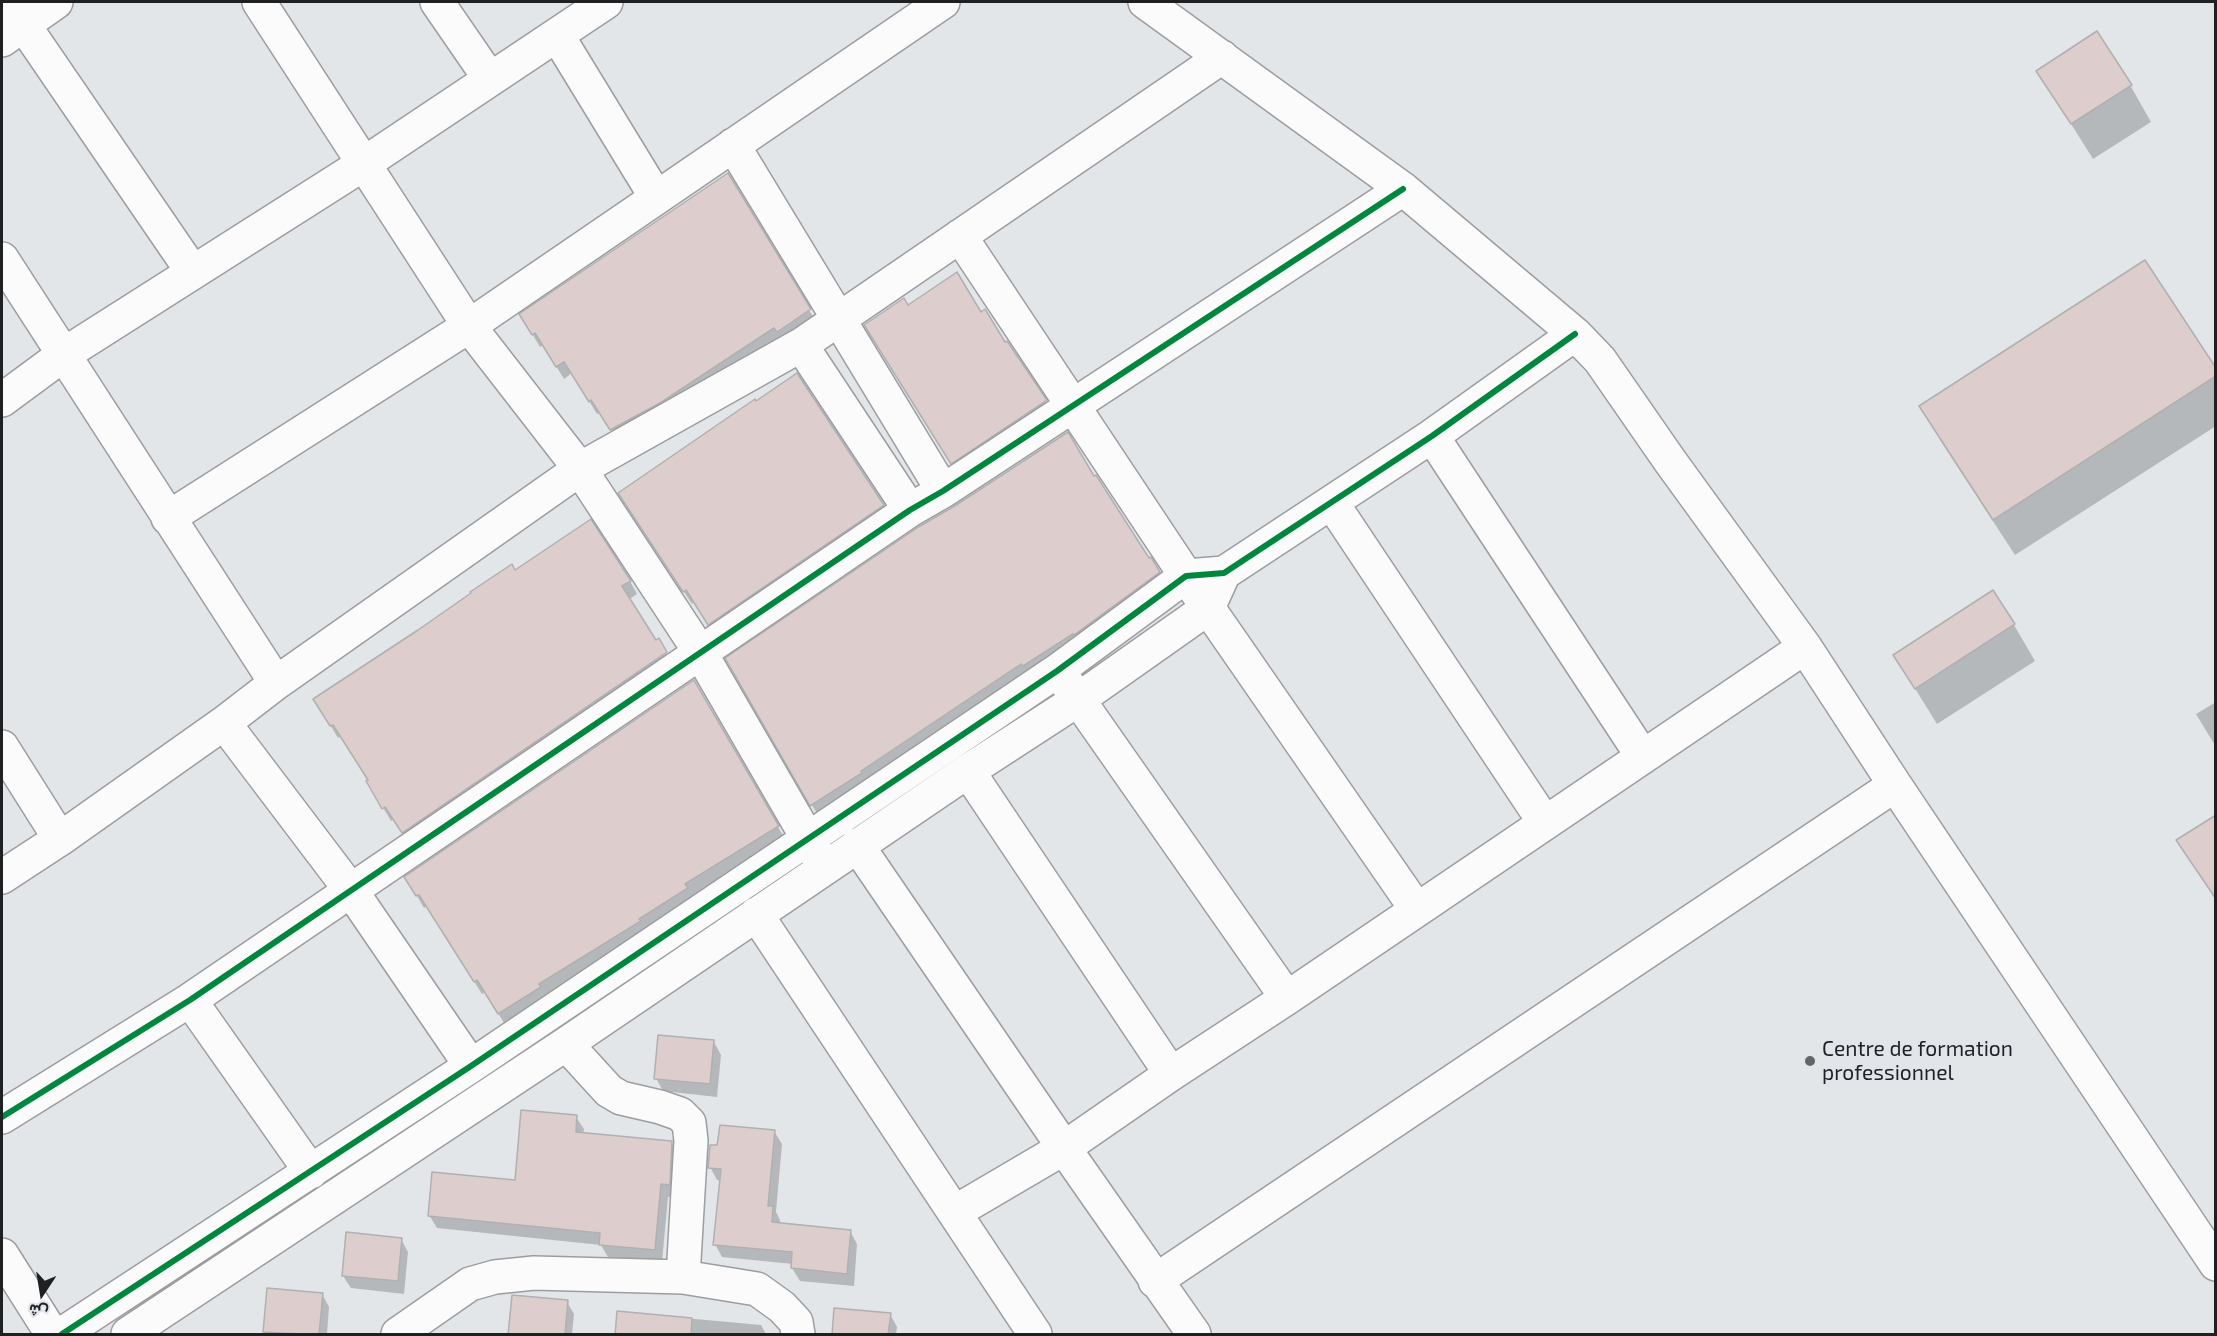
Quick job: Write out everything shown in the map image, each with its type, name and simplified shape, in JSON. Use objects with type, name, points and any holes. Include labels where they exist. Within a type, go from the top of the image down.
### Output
[{"type":"street","points":[[56,2],[11,22],[192,271]]},
{"type":"street","points":[[259,2],[469,326],[580,469],[700,652],[825,867]]},
{"type":"street","points":[[437,2],[490,79]]},
{"type":"street","points":[[2,400],[63,355],[365,163],[606,2]]},
{"type":"street","points":[[168,518],[469,326],[943,2]]},
{"type":"street","points":[[1145,2],[1403,189],[1575,334],[1600,360],[1805,647],[2216,1264]]},
{"type":"street","points":[[557,35],[656,197]]},
{"type":"street","points":[[2,877],[60,839],[224,723],[276,683],[580,469],[801,345],[1222,57]]},
{"type":"street","points":[[733,145],[943,491]]},
{"type":"street","points":[[2,1117],[190,1000],[352,892],[910,510],[943,491],[1403,189]]},
{"type":"street","points":[[960,236],[1186,576],[1417,910]]},
{"type":"street","points":[[2,259],[276,683]]},
{"type":"street","points":[[62,1335],[471,1066],[1058,671],[1186,576],[1224,573],[1432,436],[1575,334]]},
{"type":"street","points":[[801,345],[910,510]]},
{"type":"street","points":[[1432,436],[1643,757]]},
{"type":"street","points":[[1332,503],[1545,823]]},
{"type":"street","points":[[128,1335],[566,1044],[857,845],[1079,699],[1208,608],[1224,573]]},
{"type":"street","points":[[955,1212],[1064,1149],[1171,1074],[1805,647]]},
{"type":"street","points":[[1058,671],[1287,998]]},
{"type":"street","points":[[224,723],[352,892],[471,1066]]},
{"type":"street","points":[[2,747],[60,839]]},
{"type":"street","points":[[968,771],[1171,1074]]},
{"type":"street","points":[[1155,1281],[1895,785]]},
{"type":"street","points":[[857,845],[1194,1335]]},
{"type":"street","points":[[756,914],[1035,1335]]},
{"type":"street","points":[[190,1000],[311,1172]]},
{"type":"street","points":[[566,1044],[609,1091],[621,1098],[680,1114],[689,1123],[691,1141],[683,1277]]},
{"type":"street","points":[[2,1255],[52,1335]]},
{"type":"street","points":[[398,1335],[470,1284],[495,1277],[534,1273],[683,1277],[757,1289],[782,1307],[796,1322],[798,1335]]},
{"type":"building","points":[[2097,31],[2132,85],[2071,124],[2036,71]]},
{"type":"building","points":[[728,173],[811,309],[777,332],[774,328],[660,403],[610,430],[564,362],[556,367],[535,333],[532,335],[519,314]]},
{"type":"building","points":[[2145,260],[2216,368],[2216,376],[1993,520],[1919,406]]},
{"type":"building","points":[[957,272],[981,312],[985,309],[1005,342],[1007,341],[1047,400],[951,464],[864,325],[904,298],[908,305]]},
{"type":"building","points":[[797,373],[884,505],[708,625],[686,590],[683,592],[618,493]]},
{"type":"building","points":[[1068,432],[1094,476],[1096,475],[1160,572],[1074,635],[1023,666],[1021,664],[810,806],[725,658],[920,526]]},
{"type":"building","points":[[591,519],[631,581],[622,586],[656,640],[659,638],[667,652],[402,833],[385,807],[382,809],[366,781],[368,780],[333,725],[330,726],[313,699],[418,630],[512,564],[515,570]]},
{"type":"building","points":[[1993,590],[2015,624],[1915,689],[1893,655]]},
{"type":"building","points":[[694,680],[779,826],[685,884],[688,888],[639,919],[641,921],[539,984],[541,987],[498,1014],[477,980],[474,982],[419,895],[416,896],[404,877]]},
{"type":"building","points":[[2216,815],[2216,899],[2176,840]]},
{"type":"building","points":[[658,1035],[714,1040],[710,1084],[654,1079]]},
{"type":"building","points":[[521,1110],[577,1115],[576,1132],[672,1141],[670,1185],[661,1184],[655,1250],[599,1245],[600,1233],[428,1216],[432,1172],[515,1180]]},
{"type":"building","points":[[720,1125],[775,1130],[768,1206],[773,1206],[772,1222],[851,1230],[847,1274],[791,1268],[792,1252],[713,1245],[721,1169],[708,1168],[710,1145],[717,1145]]},
{"type":"building","points":[[346,1232],[402,1238],[398,1281],[342,1276]]},
{"type":"building","points":[[267,1288],[323,1293],[319,1335],[263,1332]]},
{"type":"building","points":[[512,1295],[568,1300],[565,1335],[508,1335]]},
{"type":"building","points":[[834,1308],[891,1313],[888,1335],[832,1335]]},
{"type":"building","points":[[617,1311],[692,1318],[691,1335],[615,1335]]},
{"type":"cycle path","points":[[2,1117],[190,1000],[910,510],[943,491],[1403,189]]},
{"type":"cycle path","points":[[62,1334],[471,1066],[1057,671],[1186,576],[1224,573],[1432,436],[1575,334]]},
{"type":"place","name":"Centre de formation professionnel","points":[[1810,1061]]}]
